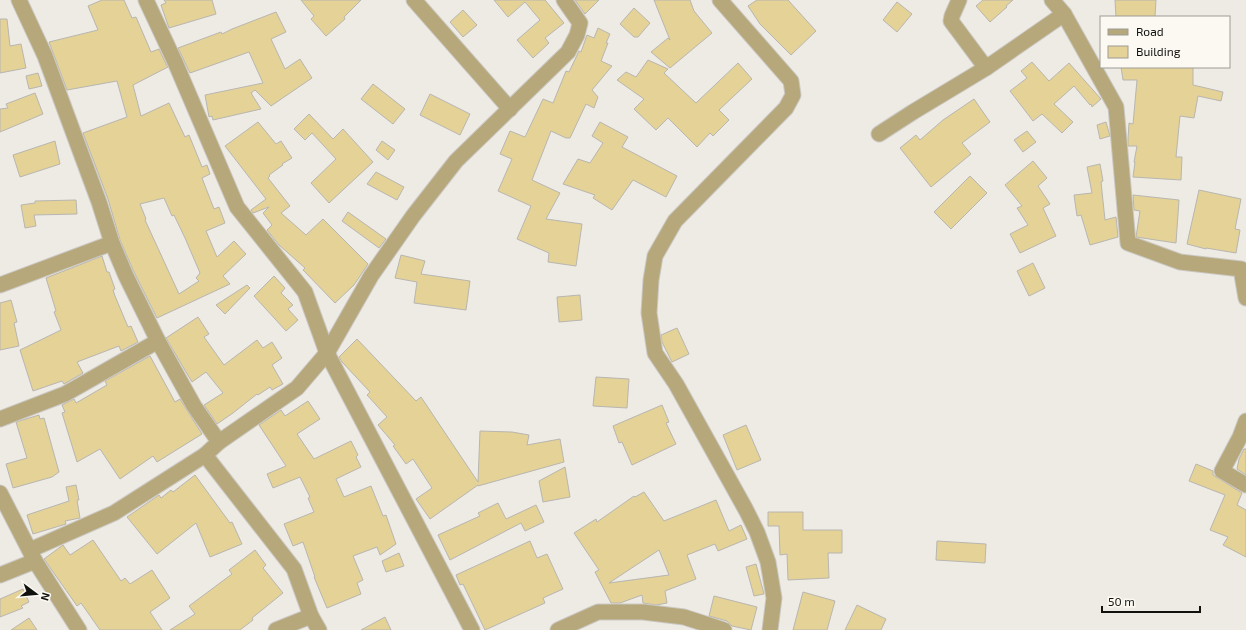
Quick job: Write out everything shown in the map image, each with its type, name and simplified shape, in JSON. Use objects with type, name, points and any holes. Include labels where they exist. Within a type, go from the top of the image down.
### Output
[{"type":"street","points":[[19,0],[45,56],[112,243],[126,276],[158,341],[194,406],[219,442]]},
{"type":"street","points":[[146,0],[175,62],[237,207],[305,292],[327,353],[472,630]]},
{"type":"street","points":[[414,0],[510,109]]},
{"type":"street","points":[[0,575],[32,556],[114,513],[205,455],[219,442],[297,388],[327,353],[371,276],[413,216],[456,161],[568,52],[577,35],[580,23],[564,0]]},
{"type":"street","points":[[720,0],[791,81],[793,95],[786,108],[675,221],[655,256],[651,280],[649,313],[655,353],[679,390],[757,532],[768,562],[774,598],[770,630]]},
{"type":"street","points":[[959,0],[951,21],[986,68]]},
{"type":"street","points":[[1052,0],[1064,14],[1116,107],[1128,243],[1180,262],[1242,269],[1246,298]]},
{"type":"street","points":[[879,134],[986,68],[1064,14]]},
{"type":"street","points":[[0,285],[112,243]]},
{"type":"street","points":[[0,419],[70,391],[158,341]]},
{"type":"street","points":[[1246,421],[1240,437],[1222,471],[1246,485]]},
{"type":"street","points":[[205,455],[294,569],[311,616],[319,630]]},
{"type":"street","points":[[0,493],[32,556],[80,630]]},
{"type":"street","points":[[558,630],[598,612],[643,612],[684,617],[724,630]]},
{"type":"street","points":[[276,630],[311,616]]},
{"type":"building","points":[[102,0],[124,0],[132,18],[136,17],[151,52],[159,49],[168,67],[133,85],[141,116],[169,103],[185,137],[189,135],[202,167],[207,165],[210,174],[202,178],[214,209],[219,207],[225,223],[206,231],[217,257],[234,241],[246,254],[223,276],[230,284],[157,318],[120,240],[108,199],[83,133],[127,117],[117,81],[67,90],[49,42],[98,30],[88,6]],"holes":[[[164,198],[172,216],[174,215],[200,273],[196,278],[199,281],[179,294],[145,220],[146,219],[140,204]]]},
{"type":"building","points":[[164,0],[212,0],[216,14],[169,28],[161,5],[166,3]]},
{"type":"building","points":[[301,0],[361,0],[344,17],[345,19],[326,36],[311,19],[314,16]]},
{"type":"building","points":[[494,0],[545,0],[564,23],[545,38],[549,43],[533,58],[517,40],[540,20],[525,2],[508,17]]},
{"type":"building","points":[[575,0],[599,0],[585,14]]},
{"type":"building","points":[[654,0],[690,0],[694,11],[712,33],[670,68],[651,52],[668,38],[670,40]]},
{"type":"building","points":[[757,0],[788,0],[816,31],[791,55],[760,24],[748,6]]},
{"type":"building","points":[[983,0],[1013,0],[990,22],[976,6]]},
{"type":"building","points":[[1115,0],[1156,0],[1155,16],[1116,16]]},
{"type":"building","points":[[897,2],[912,14],[897,32],[883,20]]},
{"type":"building","points":[[634,8],[650,23],[638,37],[634,37],[620,24]]},
{"type":"building","points":[[463,10],[477,25],[463,37],[450,22]]},
{"type":"building","points":[[276,12],[286,32],[271,39],[285,69],[300,59],[312,78],[271,106],[255,90],[251,93],[261,109],[213,120],[212,116],[209,117],[205,95],[263,83],[249,52],[190,73],[178,48],[221,32],[222,34]]},
{"type":"building","points":[[0,19],[7,19],[10,46],[21,44],[26,68],[0,73]]},
{"type":"building","points":[[598,28],[610,34],[601,61],[612,66],[592,90],[598,97],[594,108],[586,104],[570,138],[566,138],[551,131],[532,180],[560,193],[546,219],[582,224],[576,266],[548,262],[549,253],[517,239],[531,206],[498,191],[512,159],[500,154],[510,131],[525,137],[543,99],[553,103],[566,71],[569,72],[579,51],[581,52],[587,35],[594,38]]},
{"type":"building","points":[[648,60],[668,69],[664,73],[696,103],[738,63],[752,79],[719,110],[729,120],[713,136],[710,133],[697,147],[668,118],[656,130],[634,109],[644,99],[617,80],[626,72],[636,77]]},
{"type":"building","points":[[1032,62],[1049,81],[1069,63],[1101,99],[1092,107],[1074,86],[1054,104],[1073,122],[1062,133],[1042,114],[1033,121],[1010,91],[1027,78],[1021,71]]},
{"type":"building","points":[[1121,68],[1193,68],[1193,85],[1223,92],[1221,101],[1198,96],[1194,118],[1180,116],[1176,157],[1182,157],[1181,180],[1133,177],[1137,146],[1128,146],[1128,139],[1129,123],[1133,124],[1137,80],[1123,80]]},
{"type":"building","points":[[38,73],[42,86],[29,89],[26,76]]},
{"type":"building","points":[[373,84],[405,109],[393,124],[361,99]]},
{"type":"building","points":[[35,93],[43,114],[0,132],[0,109],[8,108],[6,104]]},
{"type":"building","points":[[430,94],[470,114],[460,135],[420,115]]},
{"type":"building","points":[[974,99],[990,122],[962,143],[971,154],[931,187],[900,148],[916,135],[920,140],[943,120]]},
{"type":"building","points":[[309,114],[333,139],[343,129],[373,162],[329,203],[311,183],[336,159],[312,133],[305,140],[294,129]]},
{"type":"building","points":[[258,122],[276,144],[281,141],[292,158],[282,164],[283,165],[269,175],[270,176],[268,178],[290,206],[281,213],[306,235],[323,219],[368,264],[354,285],[335,303],[303,270],[305,268],[279,245],[267,230],[272,225],[263,213],[269,207],[253,213],[251,210],[266,199],[225,146]]},
{"type":"building","points":[[600,122],[628,137],[622,147],[677,176],[666,197],[633,180],[612,210],[593,198],[595,195],[563,184],[578,159],[590,163],[603,143],[592,136]]},
{"type":"building","points":[[1106,122],[1110,136],[1100,139],[1097,125]]},
{"type":"building","points":[[1027,131],[1036,142],[1023,152],[1014,140]]},
{"type":"building","points":[[55,141],[60,164],[20,177],[13,155]]},
{"type":"building","points":[[382,141],[395,150],[388,160],[376,150]]},
{"type":"building","points":[[1033,161],[1047,178],[1038,186],[1050,204],[1043,208],[1056,236],[1020,253],[1010,234],[1028,225],[1017,208],[1022,206],[1005,185]]},
{"type":"building","points":[[1100,164],[1103,181],[1101,182],[1105,220],[1116,217],[1118,237],[1090,245],[1081,215],[1077,216],[1074,195],[1092,193],[1087,167]]},
{"type":"building","points":[[376,172],[404,187],[397,200],[367,184]]},
{"type":"building","points":[[970,176],[987,193],[951,229],[934,212]]},
{"type":"building","points":[[1199,190],[1241,199],[1235,229],[1240,230],[1236,253],[1206,249],[1187,244]]},
{"type":"building","points":[[1133,195],[1179,200],[1176,243],[1136,237],[1140,211],[1134,210]]},
{"type":"building","points":[[76,200],[77,214],[34,215],[36,226],[25,228],[21,205],[35,203],[35,201]]},
{"type":"building","points":[[348,212],[386,239],[379,248],[342,221]]},
{"type":"building","points":[[401,255],[425,261],[421,274],[470,281],[466,310],[414,303],[417,282],[395,278]]},
{"type":"building","points":[[102,256],[107,272],[109,272],[115,289],[113,290],[115,296],[128,327],[131,326],[138,342],[121,351],[119,346],[77,362],[83,373],[64,384],[62,381],[33,391],[20,350],[61,330],[54,312],[56,311],[46,278]]},
{"type":"building","points":[[1033,263],[1045,288],[1029,296],[1017,271]]},
{"type":"building","points":[[274,276],[285,288],[281,293],[293,305],[288,309],[298,320],[286,331],[254,296]]},
{"type":"building","points":[[247,285],[250,288],[225,314],[216,305]]},
{"type":"building","points":[[580,295],[582,320],[559,322],[557,297]]},
{"type":"building","points":[[11,300],[17,322],[14,323],[19,346],[0,350],[0,303]]},
{"type":"building","points":[[198,317],[209,334],[204,337],[224,365],[257,340],[263,348],[272,342],[282,358],[272,365],[283,384],[272,390],[270,387],[258,395],[257,394],[217,424],[204,405],[223,393],[206,372],[192,382],[166,338]]},
{"type":"building","points":[[677,328],[689,354],[672,362],[662,342],[661,335]]},
{"type":"building","points":[[357,339],[416,401],[421,397],[478,482],[480,431],[512,432],[529,435],[527,445],[560,439],[564,462],[478,485],[430,519],[416,499],[432,488],[413,459],[406,464],[393,446],[395,445],[378,425],[387,417],[367,395],[370,392],[339,357]]},
{"type":"building","points":[[150,356],[175,402],[180,399],[202,434],[157,462],[153,456],[120,479],[100,449],[77,462],[62,413],[65,412],[62,405],[74,399],[76,403],[107,385],[105,381]]},
{"type":"building","points":[[596,377],[629,379],[627,408],[593,406]]},
{"type":"building","points":[[308,401],[320,419],[297,434],[314,459],[351,441],[358,455],[356,457],[361,467],[336,479],[344,497],[371,486],[383,516],[386,515],[396,544],[380,555],[377,547],[353,556],[363,580],[357,583],[361,594],[327,608],[314,577],[303,542],[293,546],[284,524],[314,512],[308,498],[310,497],[300,477],[273,488],[267,474],[286,466],[259,425],[281,410],[285,416]]},
{"type":"building","points":[[662,405],[669,422],[666,423],[676,444],[632,465],[622,442],[619,443],[613,426]]},
{"type":"building","points":[[39,415],[40,419],[44,418],[59,472],[52,477],[13,488],[6,464],[27,458],[16,422]]},
{"type":"building","points":[[746,425],[761,460],[737,470],[723,435]]},
{"type":"building","points":[[1244,449],[1246,449],[1246,475],[1237,469],[1239,459]]},
{"type":"building","points":[[1196,464],[1213,471],[1213,475],[1242,493],[1237,505],[1246,510],[1246,557],[1223,545],[1228,537],[1210,530],[1225,495],[1189,481]]},
{"type":"building","points":[[565,467],[570,497],[543,502],[539,481]]},
{"type":"building","points":[[195,475],[230,523],[232,522],[242,544],[210,557],[196,523],[157,554],[127,517],[159,495],[161,498],[171,490],[173,492]]},
{"type":"building","points":[[76,485],[80,518],[65,521],[66,524],[33,534],[27,515],[69,501],[66,487]]},
{"type":"building","points":[[644,492],[664,521],[716,500],[729,531],[741,525],[747,539],[718,551],[715,544],[687,555],[696,579],[665,591],[667,603],[656,605],[643,603],[642,595],[620,603],[611,603],[595,572],[599,570],[574,533],[596,519],[597,522],[634,496],[635,497]],"holes":[[[659,550],[669,575],[609,583]]]},
{"type":"building","points":[[498,503],[506,519],[536,505],[544,522],[525,531],[521,523],[450,560],[438,535],[480,516],[478,513]]},
{"type":"building","points":[[768,512],[803,512],[803,530],[842,530],[842,553],[828,553],[829,578],[788,580],[787,554],[780,555],[779,526],[768,526]]},
{"type":"building","points":[[93,540],[121,581],[125,578],[130,584],[152,570],[170,598],[150,612],[162,630],[100,630],[81,603],[77,606],[44,559],[63,545],[70,555]]},
{"type":"building","points":[[530,541],[537,558],[547,554],[563,589],[543,598],[545,603],[485,630],[463,584],[460,585],[456,575]]},
{"type":"building","points":[[937,541],[986,544],[985,563],[936,560]]},
{"type":"building","points":[[255,550],[266,565],[263,568],[283,593],[252,618],[253,620],[240,630],[170,630],[195,614],[189,606],[232,574],[229,570]]},
{"type":"building","points":[[399,553],[404,566],[386,572],[382,561]]},
{"type":"building","points":[[756,564],[764,594],[754,596],[746,567]]},
{"type":"building","points":[[23,589],[29,602],[21,606],[23,608],[0,617],[0,599]]},
{"type":"building","points":[[803,592],[835,601],[827,630],[793,630]]},
{"type":"building","points":[[714,596],[757,607],[751,630],[732,626],[727,621],[709,616]]},
{"type":"building","points":[[857,605],[886,619],[881,630],[845,630]]},
{"type":"building","points":[[385,617],[391,630],[361,630]]},
{"type":"building","points":[[29,618],[37,630],[11,630]]}]
